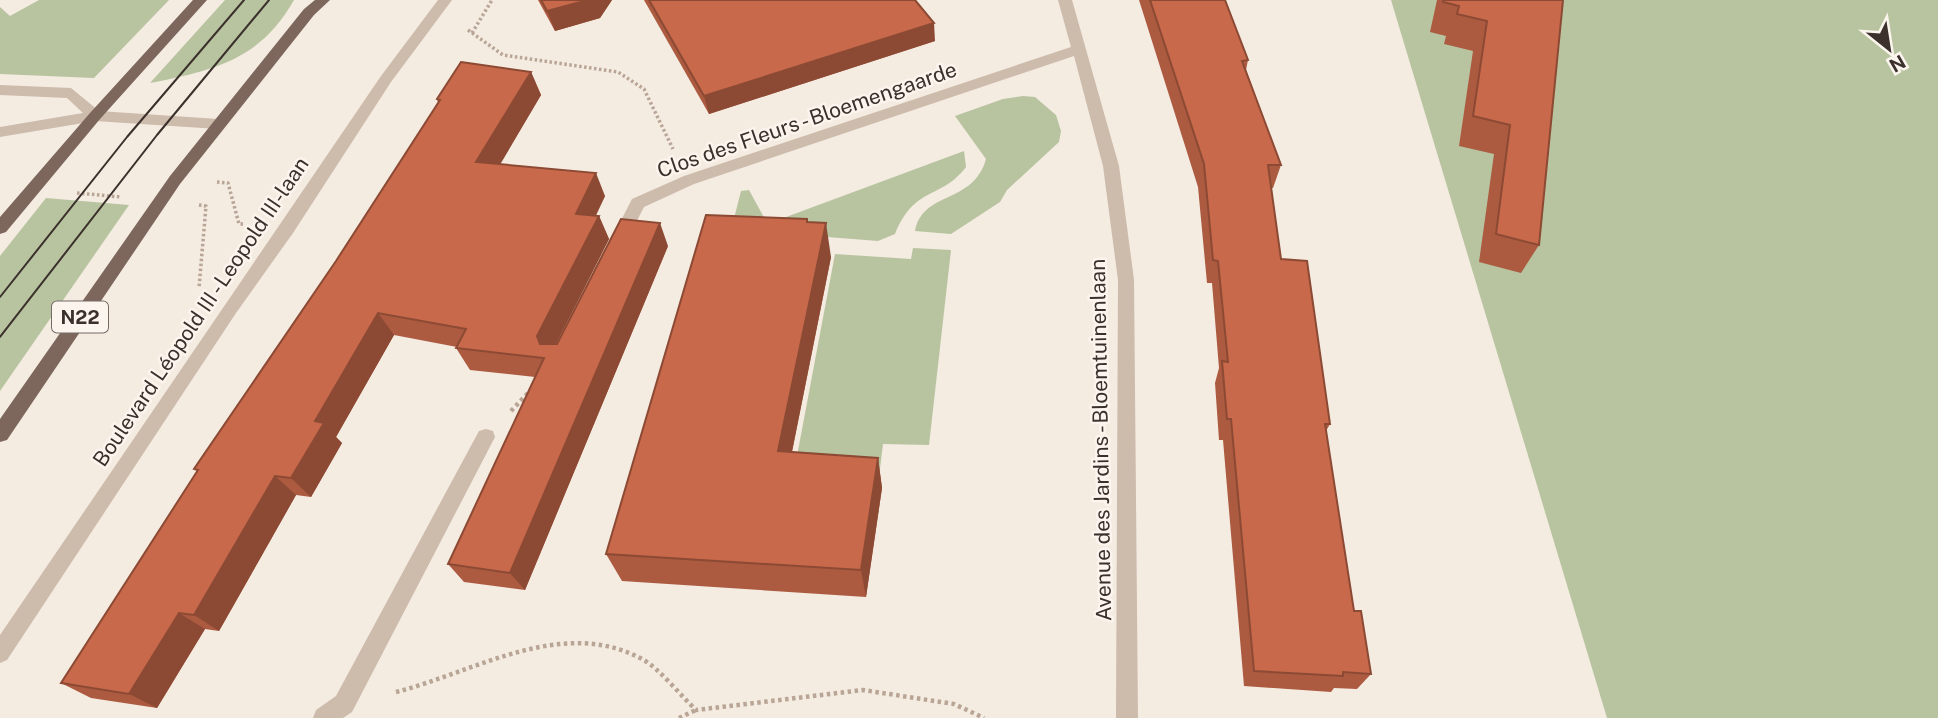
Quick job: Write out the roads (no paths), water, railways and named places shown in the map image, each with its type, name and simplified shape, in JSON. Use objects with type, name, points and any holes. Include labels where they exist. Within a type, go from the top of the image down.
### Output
[{"type":"main road","points":[[0,228],[95,116],[200,0]]},
{"type":"main road","name":"N22","points":[[0,434],[161,200],[312,6],[323,0]]},
{"type":"street","name":"Avenue des Jardins - Bloemtuinenlaan","points":[[1065,0],[1111,166],[1126,280],[1127,718]]},
{"type":"street","name":"Boulevard Léopold III - Leopold III-laan","points":[[0,653],[230,308],[287,229],[386,79],[442,4]]},
{"type":"street","name":"Clos des Fleurs - Bloemengaarde","points":[[614,251],[638,203],[689,180],[1077,50]]},
{"type":"street","points":[[0,90],[71,93],[95,116]]},
{"type":"street","points":[[0,132],[13,132],[95,116],[218,124]]},
{"type":"street","points":[[324,718],[344,704],[486,437]]},
{"type":"tram line","points":[[0,297],[127,137],[244,0]]},
{"type":"tram line","points":[[0,337],[157,135],[269,0]]}]
